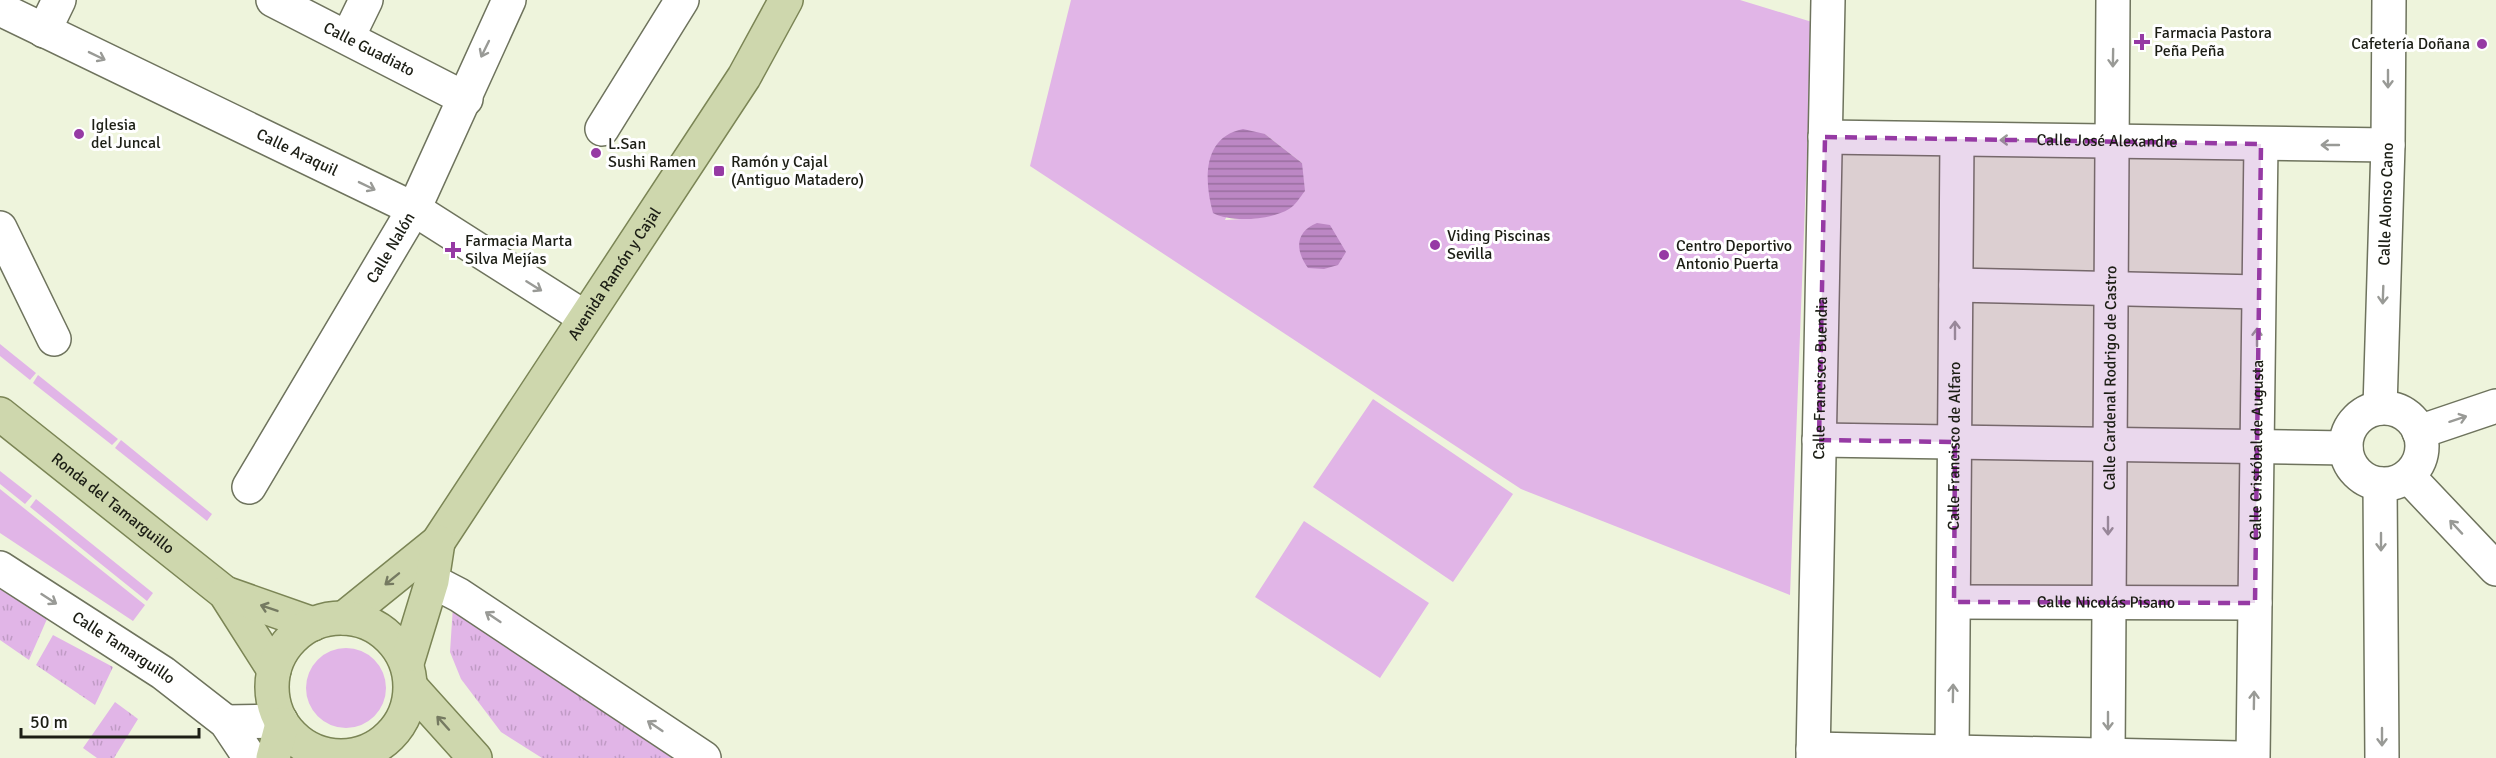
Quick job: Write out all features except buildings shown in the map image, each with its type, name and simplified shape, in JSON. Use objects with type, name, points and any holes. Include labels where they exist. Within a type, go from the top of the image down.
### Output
[{"type":"main road","name":"Avenida Ramón y Cajal","points":[[438,542],[744,77],[786,0]]},
{"type":"main road","name":"Ronda del Tamarguillo","points":[[0,414],[225,593],[274,670]]},
{"type":"main road","points":[[438,542],[432,580],[409,675],[405,715],[390,738],[350,757],[305,747],[281,722],[275,706],[272,688],[274,670],[282,651],[296,635],[328,621],[438,542]]},
{"type":"main road","name":"Ronda del Tamarguillo","points":[[225,593],[328,621]]},
{"type":"main road","points":[[328,621],[370,624],[392,640],[409,675],[475,758]]},
{"type":"main road","points":[[273,758],[281,722]]},
{"type":"street","points":[[44,31],[59,0]]},
{"type":"street","name":"Calle Guadiato","points":[[273,0],[466,99]]},
{"type":"street","points":[[348,37],[366,0]]},
{"type":"street","name":"Calle Nalón","points":[[249,487],[414,209],[466,99],[471,79],[509,0]]},
{"type":"street","points":[[602,129],[682,0]]},
{"type":"street","name":"Calle Francisco Buendia","points":[[1813,753],[1828,0]]},
{"type":"street","name":"Calle Cardenal Rodrigo de Castro","points":[[2108,757],[2113,0]]},
{"type":"street","name":"Calle Alonso Cano","points":[[2380,408],[2388,145],[2389,0]]},
{"type":"street","name":"Calle Araquil","points":[[0,9],[414,209],[584,317]]},
{"type":"street","name":"Calle José Alexandre","points":[[1825,137],[2388,145]]},
{"type":"street","name":"Calle Francisco de Alfaro","points":[[1952,752],[1957,140]]},
{"type":"street","name":"Calle Cristóbal de Augusta","points":[[2253,758],[2260,144]]},
{"type":"street","points":[[0,228],[54,339]]},
{"type":"street","points":[[1956,285],[2258,292]]},
{"type":"street","points":[[2420,432],[2496,406]]},
{"type":"street","points":[[2382,758],[2394,480],[2421,456],[2420,432],[2404,413],[2380,408],[2359,417],[2351,426],[2346,448],[2357,472],[2364,478],[2394,480],[2496,569]]},
{"type":"street","points":[[1819,440],[2346,448]]},
{"type":"street","name":"Calle Tamarguillo","points":[[0,568],[163,673],[226,722],[250,758]]},
{"type":"street","points":[[432,580],[459,595],[704,758]]},
{"type":"street","name":"Calle Nicolás Pisano","points":[[1954,602],[2255,603]]},
{"type":"street","points":[[226,722],[281,722]]},
{"type":"street","points":[[1813,753],[1952,752],[2240,758]]},
{"type":"highlighted area","points":[[1825,137],[2261,144],[2255,603],[1954,602],[1955,442],[1819,440]]},
{"type":"green space","points":[[1071,0],[1740,0],[1812,22],[1790,595],[1521,489],[1030,166]],"holes":[[[1265,134],[1302,163],[1258,218],[1225,220]]]},
{"type":"green space","points":[[0,344],[36,373],[30,380],[0,356]]},
{"type":"green space","points":[[38,375],[118,439],[112,445],[33,383]]},
{"type":"green space","points":[[1373,399],[1513,494],[1453,582],[1313,487]]},
{"type":"green space","points":[[121,440],[212,514],[207,521],[115,448]]},
{"type":"green space","points":[[0,471],[32,496],[25,504],[0,484]]},
{"type":"green space","points":[[0,489],[145,605],[133,621],[0,533]]},
{"type":"green space","points":[[36,499],[153,593],[147,601],[30,507]]},
{"type":"green space","points":[[1304,521],[1429,603],[1380,678],[1255,597]]},
{"type":"green space","points":[[0,589],[47,619],[29,660],[0,640]]},
{"type":"green space","points":[[453,606],[680,758],[542,758],[501,732],[461,679],[450,652]]},
{"type":"green space","points":[[53,635],[113,667],[95,705],[36,665]]},
{"type":"green space","points":[[346,648],[368,655],[374,660],[385,680],[386,688],[379,710],[374,716],[354,727],[346,728],[324,721],[318,716],[307,696],[306,688],[313,666],[318,660],[338,649]]},
{"type":"green space","points":[[115,702],[138,719],[114,758],[97,758],[83,748]]},
{"type":"shaded area","points":[[1243,129],[1265,134],[1302,163],[1305,191],[1289,209],[1272,216],[1251,219],[1230,218],[1213,213],[1208,188],[1209,162],[1220,141]]},
{"type":"shaded area","points":[[1317,223],[1330,225],[1346,252],[1338,265],[1324,269],[1308,268],[1301,255],[1299,242],[1301,236],[1304,231]]},
{"type":"place","name":"Farmacia Pastora Peña Peña","points":[[2142,42]]},
{"type":"place","name":"Cafetería Doñana","points":[[2482,44]]},
{"type":"place","name":"Iglesia del Juncal","points":[[79,134]]},
{"type":"place","name":"L.San Sushi Ramen","points":[[596,153]]},
{"type":"place","name":"Ramón y Cajal (Antiguo Matadero)","points":[[719,171]]},
{"type":"place","name":"Viding Piscinas Sevilla","points":[[1435,245]]},
{"type":"place","name":"Farmacia Marta Silva Mejías","points":[[453,250]]},
{"type":"place","name":"Centro Deportivo Antonio Puerta","points":[[1664,255]]}]
